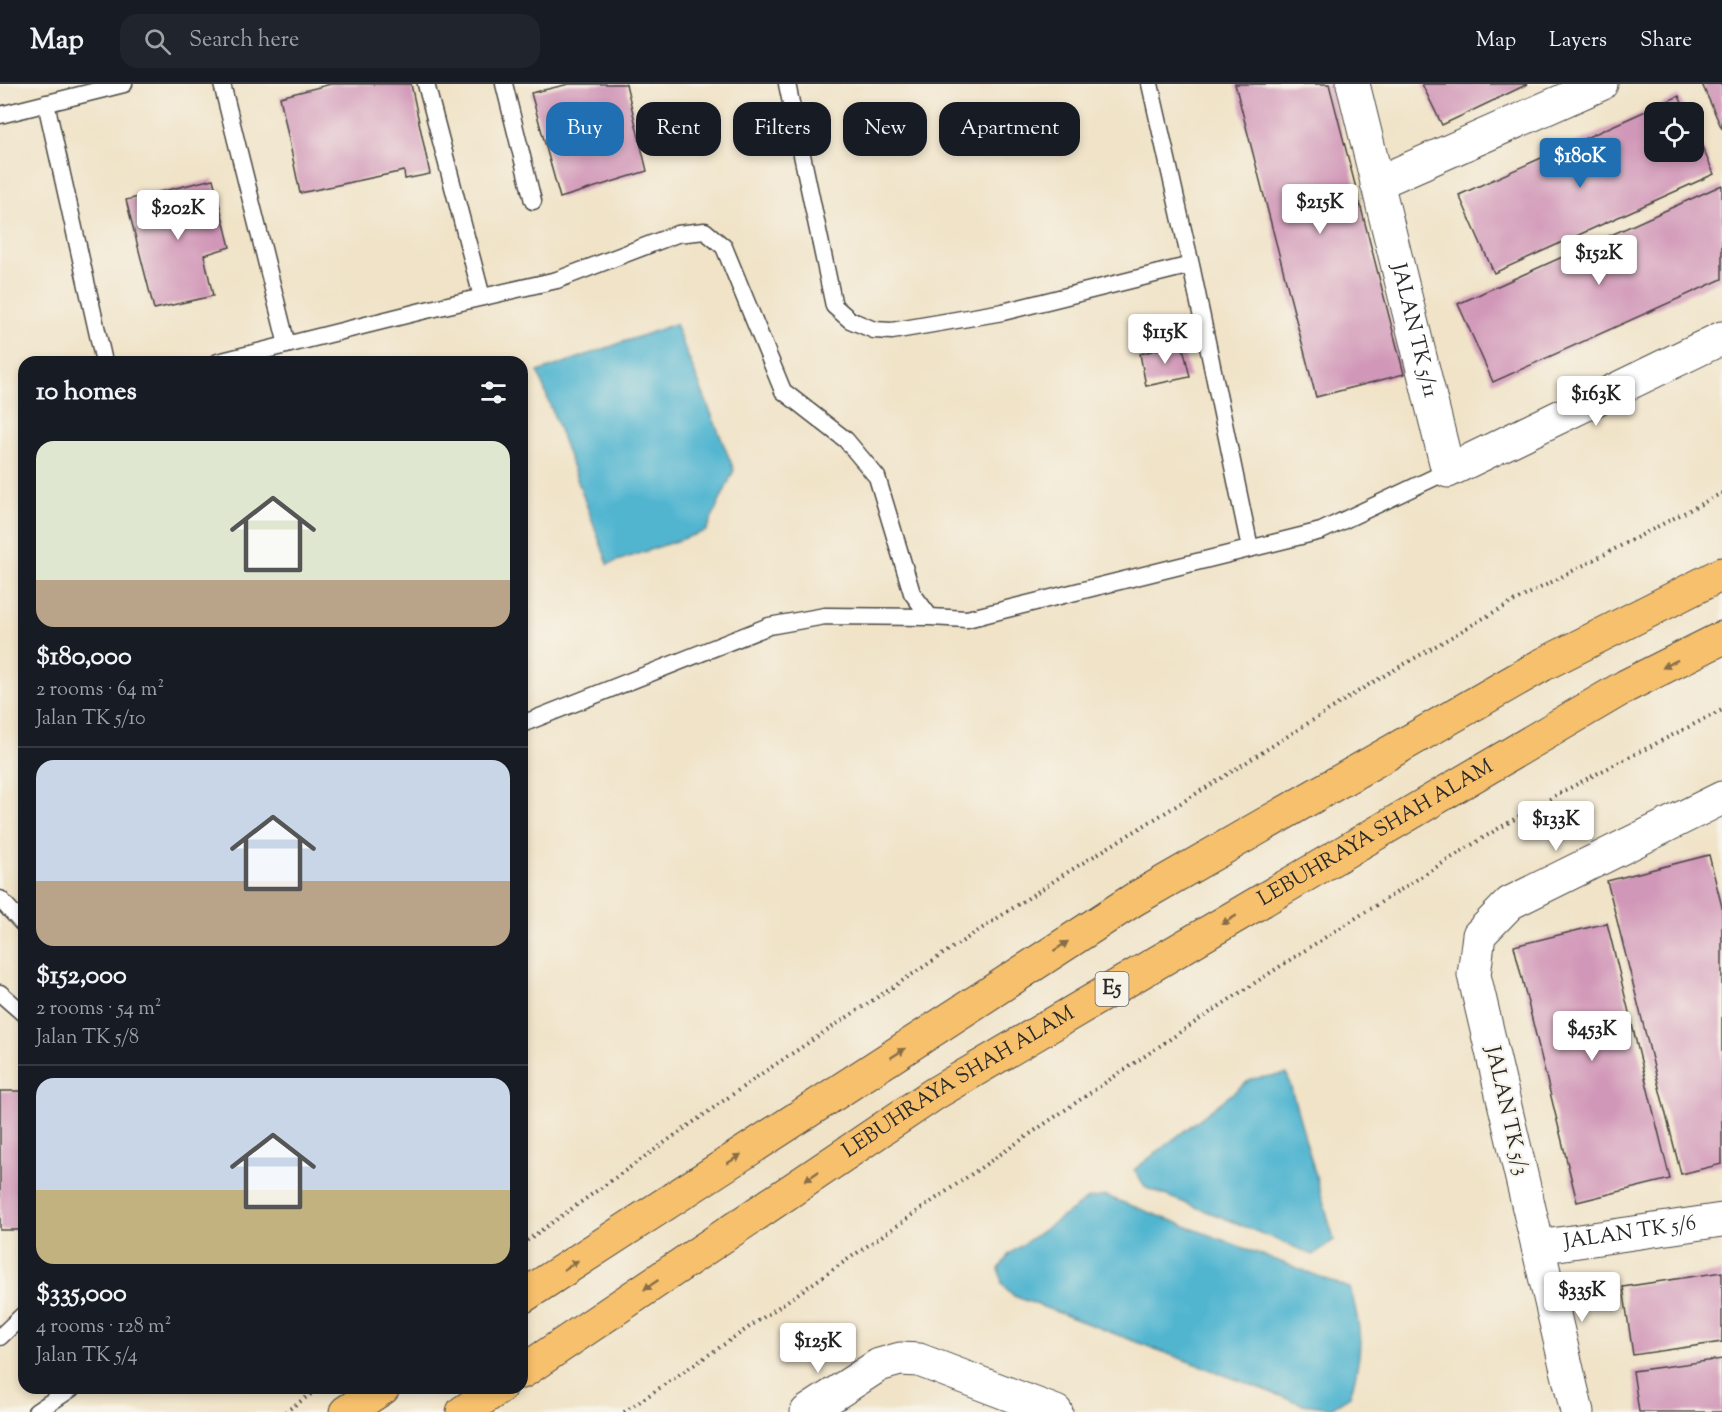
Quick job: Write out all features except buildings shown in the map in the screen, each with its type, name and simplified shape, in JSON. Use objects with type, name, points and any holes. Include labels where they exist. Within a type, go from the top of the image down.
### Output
[{"type":"highway","points":[[528,1293],[1133,900],[1542,666],[1722,574]]},
{"type":"highway","name":"LEBUHRAYA SHAH ALAM","points":[[528,1368],[934,1094],[1626,686],[1722,638]]},
{"type":"highway","points":[[346,1412],[374,1394]]},
{"type":"highway","points":[[463,1412],[490,1394]]},
{"type":"street","name":"JALAN TK 5/11","points":[[1353,84],[1448,471]]},
{"type":"street","points":[[1377,183],[1601,84]]},
{"type":"street","points":[[1448,471],[1722,338]]},
{"type":"street","name":"JALAN TK 5/3","points":[[1577,1412],[1474,975],[1479,935],[1510,903],[1722,798]]},
{"type":"street","name":"JALAN TK 5/6","points":[[1538,1246],[1722,1220]]},
{"type":"street","points":[[807,1412],[879,1365],[900,1359],[919,1360],[1056,1412]]},
{"type":"lane","points":[[0,115],[124,84]]},
{"type":"lane","points":[[222,84],[287,345]]},
{"type":"lane","points":[[426,84],[482,297]]},
{"type":"lane","points":[[504,84],[533,201]]},
{"type":"lane","points":[[787,84],[834,306],[850,320],[874,330],[892,331],[1003,312],[1191,265]]},
{"type":"lane","points":[[1150,84],[1191,265],[1250,548]]},
{"type":"lane","points":[[46,103],[103,356]]},
{"type":"lane","points":[[242,356],[557,280],[677,234],[705,231],[724,247],[783,391],[846,440],[877,477],[912,593],[930,617]]},
{"type":"lane","points":[[528,722],[769,626],[825,616],[967,619],[1321,531],[1448,471]]},
{"type":"lane","points":[[0,899],[18,918]]},
{"type":"lane","points":[[0,993],[18,1009]]},
{"type":"lane","points":[[0,1337],[18,1320]]},
{"type":"lane","points":[[36,1412],[63,1394]]},
{"type":"path","points":[[528,1240],[764,1072],[1063,874],[1212,784],[1370,684],[1486,617],[1722,494]]},
{"type":"path","points":[[624,1412],[1251,985],[1529,810],[1722,710]]},
{"type":"path","points":[[285,1412],[311,1394]]},
{"type":"water","points":[[675,324],[734,470],[706,531],[608,564],[538,372]]},
{"type":"water","points":[[1287,1074],[1334,1240],[1313,1255],[1146,1188],[1134,1170],[1251,1079]]},
{"type":"water","points":[[1106,1196],[1350,1288],[1360,1342],[1350,1396],[1331,1408],[1302,1404],[1014,1296],[1002,1284],[999,1269],[1009,1254],[1088,1199]]}]
